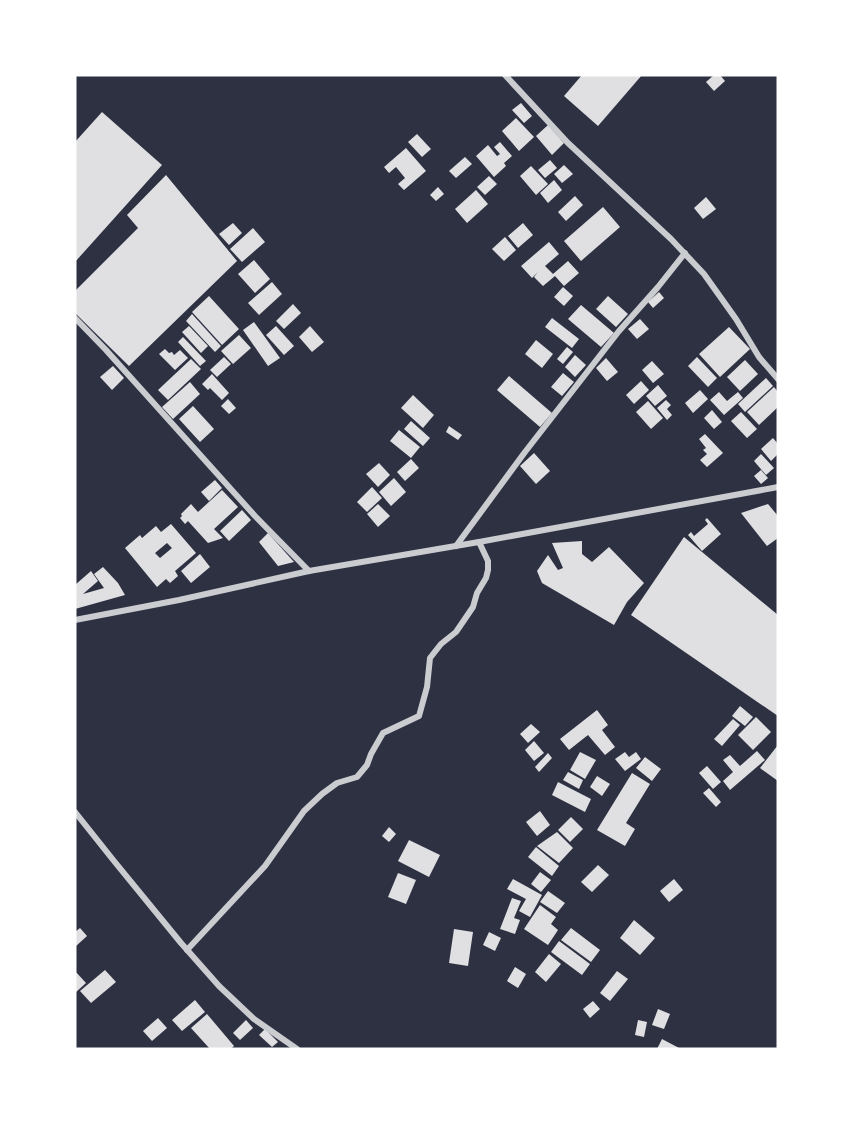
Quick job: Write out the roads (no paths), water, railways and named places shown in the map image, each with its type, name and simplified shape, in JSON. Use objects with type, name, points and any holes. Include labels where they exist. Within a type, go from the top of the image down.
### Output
[{"type":"street","points":[[504,75],[568,143],[671,239],[704,274],[736,319],[759,357],[778,379]]},
{"type":"street","points":[[456,546],[604,349],[685,254]]},
{"type":"street","points":[[75,318],[255,516],[309,571]]},
{"type":"street","points":[[75,621],[309,571],[778,487]]},
{"type":"street","points":[[187,950],[265,866],[304,811],[337,783],[357,777],[367,765],[383,733],[419,716],[427,687],[430,658],[441,644],[456,632],[473,607],[477,592],[486,578],[488,561],[479,542]]},
{"type":"street","points":[[75,812],[219,986],[254,1019],[297,1049]]}]
